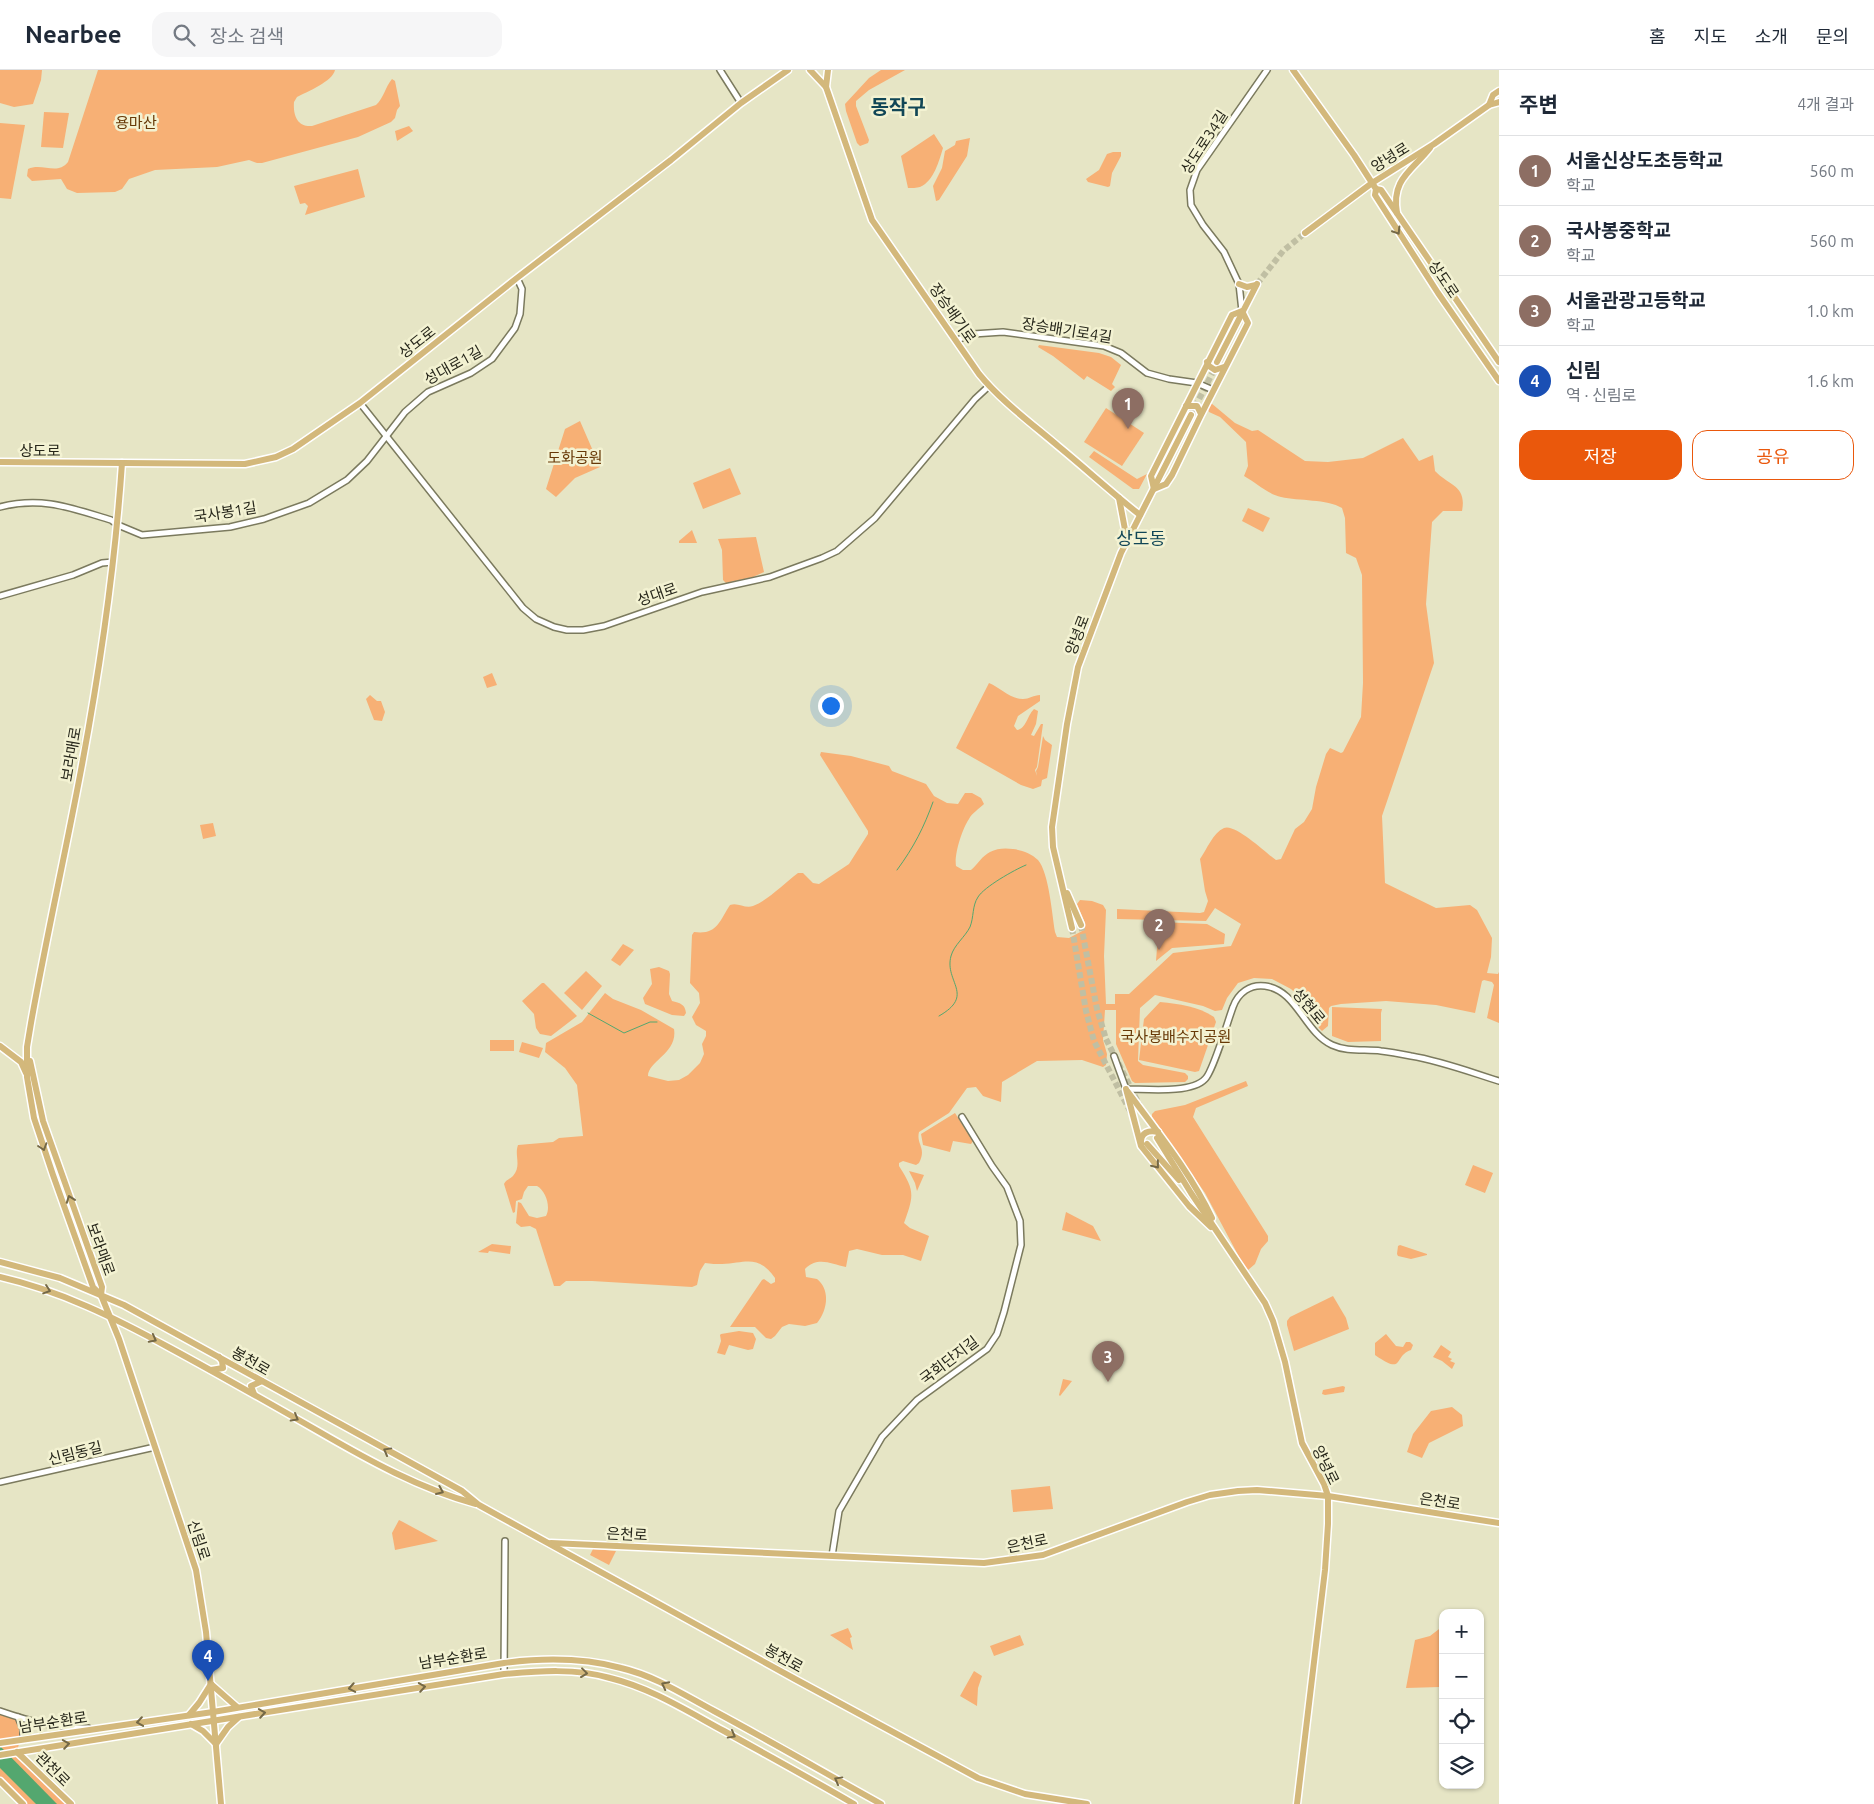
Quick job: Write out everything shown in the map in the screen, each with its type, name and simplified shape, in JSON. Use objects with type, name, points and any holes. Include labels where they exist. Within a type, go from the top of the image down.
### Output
[{"type":"main road","name":"상도로","points":[[0,462],[245,464],[284,454],[308,441],[360,403],[741,103],[788,70]]},
{"type":"main road","points":[[810,70],[826,87]]},
{"type":"main road","name":"장승배기로","points":[[828,70],[826,87],[872,220],[989,386],[1140,515]]},
{"type":"main road","name":"상도로","points":[[1293,70],[1374,186],[1380,190],[1499,362]]},
{"type":"main road","name":"양녕로","points":[[1489,105],[1493,96],[1499,91]]},
{"type":"main road","name":"양녕로","points":[[1305,233],[1489,105],[1499,102]]},
{"type":"main road","points":[[1398,216],[1396,197],[1399,183],[1404,175],[1422,159],[1434,144]]},
{"type":"main road","name":"상도로","points":[[1374,186],[1375,195],[1406,245],[1499,381]]},
{"type":"main road","points":[[1217,362],[1257,284],[1247,288],[1240,284]]},
{"type":"main road","points":[[1242,311],[1248,323],[1224,367],[1172,475],[1166,484],[1154,489],[1151,476],[1207,362],[1232,315],[1242,311]]},
{"type":"main road","points":[[1476,348],[1485,342]]},
{"type":"main road","points":[[1207,362],[1215,370],[1224,367]]},
{"type":"main road","points":[[1186,406],[1196,406],[1201,414]]},
{"type":"main road","name":"양녕로","points":[[1072,928],[1053,847],[1052,827],[1078,666],[1127,540],[1191,415]]},
{"type":"main road","name":"보라매로","points":[[101,1295],[93,1287],[34,1118],[27,1077],[27,1047],[39,977],[81,770],[104,634],[118,525],[122,463]]},
{"type":"main road","points":[[1118,498],[1127,540]]},
{"type":"main road","name":"양녕로","points":[[1061,880],[1081,925]]},
{"type":"main road","points":[[0,1046],[21,1062],[27,1077]]},
{"type":"main road","name":"보라매로","points":[[27,1047],[42,1121],[102,1287],[101,1295]]},
{"type":"main road","points":[[1126,1089],[1202,1197],[1221,1236]]},
{"type":"main road","points":[[1126,1089],[1144,1145]]},
{"type":"main road","points":[[1158,1135],[1150,1130],[1145,1133],[1141,1140],[1188,1206],[1221,1236]]},
{"type":"main road","name":"양녕로","points":[[1158,1135],[1191,1193],[1261,1296],[1270,1314],[1285,1362],[1302,1443],[1324,1484],[1328,1496],[1325,1570],[1297,1804]]},
{"type":"main road","name":"양녕로","points":[[1144,1145],[1191,1193]]},
{"type":"main road","name":"봉천로","points":[[0,1262],[60,1278],[151,1319],[462,1491],[480,1505],[794,1679],[978,1778],[1025,1794],[1087,1804]]},
{"type":"main road","name":"봉천로","points":[[0,1277],[42,1288],[110,1316],[376,1464],[456,1499],[480,1505]]},
{"type":"main road","name":"신림로","points":[[101,1295],[110,1316],[189,1547],[198,1581],[206,1632],[221,1804]]},
{"type":"main road","points":[[210,1370],[223,1368],[222,1361],[218,1357]]},
{"type":"main road","points":[[256,1396],[251,1386],[262,1382]]},
{"type":"main road","name":"은천로","points":[[549,1542],[963,1563],[1012,1561],[1043,1555],[1156,1512],[1210,1495],[1257,1490],[1328,1496],[1499,1523]]},
{"type":"main road","name":"남부순환로","points":[[0,1743],[213,1712],[504,1663],[557,1660],[608,1665],[646,1676],[696,1701],[881,1804]]},
{"type":"main road","name":"남부순환로","points":[[0,1755],[504,1674],[559,1671],[610,1678],[651,1692],[854,1804]]},
{"type":"main road","points":[[188,1715],[199,1703],[211,1684],[237,1707]]},
{"type":"main road","points":[[690,1712],[687,1707],[688,1703],[696,1701]]},
{"type":"main road","points":[[191,1724],[203,1731],[216,1744],[228,1727],[239,1717]]},
{"type":"main road","name":"관천로","points":[[18,1752],[71,1804]]},
{"type":"main road","points":[[811,1779],[817,1780],[820,1778],[821,1772],[818,1769]]},
{"type":"main road","points":[[0,1781],[23,1804]]},
{"type":"street","points":[[720,70],[741,103]]},
{"type":"street","name":"상도로34길","points":[[1242,311],[1240,284],[1224,252],[1203,225],[1191,205],[1190,190],[1197,170],[1267,70]]},
{"type":"street","name":"성대로1길","points":[[310,503],[348,480],[366,461],[405,412],[428,392],[470,373],[492,359],[515,328],[520,314],[522,289],[517,278]]},
{"type":"street","name":"장승배기로4길","points":[[957,340],[974,334],[1003,332],[1104,346],[1121,353],[1147,373],[1169,380],[1197,383],[1213,390]]},
{"type":"street","name":"성대로","points":[[360,403],[523,608],[536,619],[554,627],[567,630],[583,630],[604,626],[702,592],[770,577],[837,551],[875,518],[975,399],[989,386]]},
{"type":"street","points":[[0,507],[17,502],[60,504],[111,520],[118,525]]},
{"type":"street","name":"국사봉1길","points":[[118,525],[142,535],[230,527],[264,519],[310,503]]},
{"type":"street","points":[[0,596],[73,575],[102,563],[113,562]]},
{"type":"street","name":"성현로","points":[[1126,1089],[1181,1089],[1204,1081],[1209,1075],[1234,1003],[1244,990],[1254,986],[1276,989],[1285,996],[1312,1030],[1324,1041],[1335,1046],[1346,1049],[1380,1050],[1413,1056],[1499,1081]]},
{"type":"street","points":[[1114,1056],[1126,1089]]},
{"type":"street","name":"국회단지길","points":[[832,1556],[839,1511],[882,1437],[917,1400],[987,1349],[997,1334],[1004,1312],[1022,1245],[1020,1221],[1007,1187],[962,1117]]},
{"type":"street","name":"신림동길","points":[[0,1482],[155,1447]]},
{"type":"street","points":[[504,1674],[505,1541]]},
{"type":"street","points":[[0,1711],[65,1728],[113,1726]]},
{"type":"street","points":[[18,1717],[23,1729],[23,1740]]},
{"type":"green space","points":[[0,70],[42,70],[41,80],[33,104],[14,107],[0,103]]},
{"type":"green space","name":"용마산","points":[[98,70],[335,70],[325,82],[297,97],[294,102],[295,116],[299,122],[307,126],[376,105],[392,79],[395,81],[400,106],[395,118],[391,122],[358,137],[262,163],[249,160],[217,167],[155,170],[129,179],[122,189],[115,192],[77,193],[67,189],[61,179],[32,181],[27,176],[28,169],[39,167],[54,169],[64,166],[68,162]]},
{"type":"green space","points":[[881,70],[905,70],[869,90],[856,101],[856,106],[869,140],[868,143],[860,146],[857,143],[845,104],[869,78]]},
{"type":"green space","points":[[44,112],[69,113],[63,148],[41,147]]},
{"type":"green space","points":[[0,123],[25,125],[11,199],[0,198]]},
{"type":"green space","points":[[409,126],[413,131],[397,141],[395,131]]},
{"type":"green space","points":[[934,134],[943,148],[935,170],[925,184],[919,187],[908,188],[901,156]]},
{"type":"green space","points":[[970,138],[967,156],[939,200],[936,201],[933,186],[942,168],[945,151],[955,145],[956,141]]},
{"type":"green space","points":[[1121,152],[1121,156],[1112,173],[1110,186],[1088,182],[1086,179],[1099,170],[1107,154]]},
{"type":"green space","points":[[358,169],[365,197],[305,215],[308,206],[305,203],[300,204],[294,186]]},
{"type":"green space","points":[[1039,345],[1099,353],[1111,357],[1121,365],[1112,384],[1115,387],[1111,391],[1087,376],[1084,380],[1038,347]]},
{"type":"green space","points":[[1211,403],[1235,423],[1252,431],[1258,430],[1305,461],[1328,462],[1363,458],[1403,438],[1419,461],[1433,455],[1435,471],[1456,487],[1462,496],[1462,511],[1443,511],[1432,522],[1426,604],[1434,663],[1382,816],[1385,883],[1436,908],[1470,905],[1477,910],[1492,938],[1491,957],[1487,973],[1498,974],[1499,972],[1499,1023],[1487,1018],[1494,985],[1492,982],[1484,980],[1482,981],[1475,1013],[1436,1005],[1386,1001],[1341,1004],[1329,1008],[1328,1026],[1322,1031],[1304,1001],[1291,989],[1272,979],[1254,978],[1238,983],[1227,998],[1222,1010],[1215,1011],[1203,1006],[1155,995],[1140,1008],[1138,1061],[1143,1065],[1185,1073],[1188,1079],[1185,1082],[1135,1083],[1132,1081],[1116,1044],[1116,1010],[1105,1010],[1103,1040],[1107,1054],[1106,1065],[1103,1067],[1082,1060],[1037,1061],[1002,1082],[1001,1102],[983,1096],[976,1087],[967,1088],[949,1113],[919,1132],[918,1136],[922,1153],[919,1163],[916,1165],[903,1161],[899,1163],[911,1193],[910,1206],[904,1223],[910,1228],[929,1236],[921,1261],[903,1255],[882,1255],[857,1249],[849,1251],[846,1267],[825,1262],[810,1265],[805,1269],[806,1277],[817,1279],[826,1295],[825,1307],[817,1323],[805,1326],[789,1324],[782,1327],[771,1339],[766,1338],[755,1327],[730,1327],[762,1280],[764,1279],[771,1284],[775,1282],[775,1278],[769,1270],[757,1263],[751,1262],[705,1263],[700,1271],[697,1285],[692,1287],[592,1281],[566,1281],[560,1286],[554,1286],[536,1229],[530,1226],[521,1227],[516,1223],[518,1202],[521,1203],[529,1216],[537,1218],[546,1216],[548,1204],[545,1195],[537,1186],[528,1186],[522,1199],[516,1201],[515,1212],[513,1213],[504,1184],[516,1172],[518,1145],[553,1142],[559,1138],[583,1136],[577,1085],[565,1068],[545,1052],[546,1043],[582,1022],[605,993],[613,999],[641,1010],[674,1029],[672,1044],[649,1071],[648,1076],[668,1081],[679,1080],[688,1075],[700,1063],[704,1054],[702,1044],[706,1031],[696,1025],[692,1017],[700,1003],[699,993],[690,983],[692,935],[694,932],[713,929],[720,922],[730,905],[736,904],[750,907],[759,903],[798,873],[803,873],[813,883],[819,884],[849,864],[868,834],[868,831],[820,755],[821,752],[851,756],[889,766],[892,771],[926,784],[934,796],[947,803],[958,804],[965,793],[972,793],[981,798],[984,804],[970,817],[961,835],[956,855],[956,866],[963,870],[971,870],[987,854],[1001,849],[1020,850],[1033,856],[1042,866],[1045,874],[1057,937],[1069,938],[1084,930],[1085,923],[1077,904],[1080,900],[1092,901],[1103,905],[1106,910],[1104,956],[1106,1004],[1115,1004],[1115,994],[1129,994],[1173,953],[1231,946],[1241,924],[1215,908],[1206,921],[1117,919],[1117,909],[1204,912],[1208,901],[1200,859],[1213,837],[1224,828],[1229,828],[1243,834],[1276,860],[1281,859],[1295,829],[1304,822],[1312,809],[1316,787],[1326,754],[1330,748],[1341,753],[1343,752],[1361,717],[1363,683],[1362,575],[1356,558],[1346,553],[1345,518],[1342,508],[1329,503],[1281,497],[1266,491],[1244,476],[1248,466],[1246,442],[1220,417],[1209,412],[1208,409]]},
{"type":"green space","points":[[1106,408],[1144,433],[1122,466],[1084,442]]},
{"type":"green space","name":"도화공원","points":[[580,421],[600,467],[575,478],[556,497],[546,489],[565,429]]},
{"type":"green space","points":[[1094,451],[1137,479],[1147,474],[1139,489],[1133,489],[1089,457]]},
{"type":"green space","points":[[730,468],[741,494],[703,509],[693,483]]},
{"type":"green space","points":[[1248,508],[1270,518],[1263,532],[1242,521]]},
{"type":"green space","points":[[692,530],[697,543],[679,543],[679,541]]},
{"type":"green space","points":[[756,537],[764,572],[753,577],[726,583],[723,580],[722,550],[718,539]]},
{"type":"green space","points":[[492,673],[497,685],[487,688],[483,677]]},
{"type":"green space","points":[[989,683],[1018,699],[1040,695],[1040,701],[1018,716],[1014,726],[1017,730],[1020,729],[1034,709],[1038,711],[1036,724],[1031,735],[1034,736],[1041,724],[1043,724],[1035,770],[1037,776],[1036,771],[1038,767],[1043,736],[1052,745],[1047,778],[1042,780],[1041,786],[1033,789],[1021,785],[956,748]]},
{"type":"green space","points":[[370,695],[377,701],[381,701],[385,712],[382,721],[374,720],[366,699]]},
{"type":"green space","points":[[213,823],[216,836],[203,839],[200,825]]},
{"type":"green space","points":[[1159,922],[1207,924],[1225,934],[1224,944],[1172,948],[1156,961]]},
{"type":"green space","points":[[623,944],[634,950],[620,966],[611,960]]},
{"type":"green space","points":[[659,967],[669,971],[669,994],[672,1001],[680,1003],[685,1008],[686,1013],[684,1016],[672,1015],[645,1004],[643,998],[652,984],[650,969]]},
{"type":"green space","points":[[586,971],[602,986],[582,1010],[564,993]]},
{"type":"green space","points":[[542,983],[577,1016],[551,1036],[540,1034],[536,1028],[534,1014],[522,1001]]},
{"type":"green space","name":"국사봉배수지공원","points":[[1160,1002],[1195,1008],[1214,1017],[1216,1022],[1199,1071],[1195,1072],[1139,1060],[1144,1019]]},
{"type":"green space","points":[[1332,1007],[1382,1009],[1381,1041],[1348,1042],[1332,1036]]},
{"type":"green space","points":[[490,1040],[514,1040],[514,1051],[490,1051]]},
{"type":"green space","points":[[522,1042],[543,1048],[539,1058],[519,1052]]},
{"type":"green space","points":[[1246,1081],[1248,1086],[1196,1108],[1193,1117],[1268,1236],[1268,1241],[1261,1249],[1255,1264],[1248,1270],[1245,1268],[1205,1193],[1152,1117],[1155,1111],[1185,1105]]},
{"type":"green space","points":[[955,1113],[973,1141],[971,1144],[953,1141],[950,1152],[923,1145],[921,1134]]},
{"type":"green space","points":[[1473,1165],[1493,1173],[1485,1193],[1465,1185]]},
{"type":"green space","points":[[909,1171],[924,1175],[917,1191],[915,1183]]},
{"type":"green space","points":[[1066,1212],[1093,1226],[1101,1241],[1062,1230]]},
{"type":"green space","points":[[492,1244],[511,1246],[510,1254],[489,1251],[488,1253],[478,1252]]},
{"type":"green space","points":[[1400,1245],[1427,1255],[1411,1259],[1398,1256],[1398,1246]]},
{"type":"green space","points":[[1333,1296],[1346,1318],[1349,1329],[1294,1351],[1287,1321],[1290,1317]]},
{"type":"green space","points":[[739,1331],[753,1333],[756,1339],[753,1349],[748,1350],[729,1345],[725,1355],[717,1353],[721,1334]]},
{"type":"green space","points":[[1386,1334],[1396,1346],[1403,1347],[1406,1342],[1410,1342],[1413,1345],[1411,1350],[1402,1356],[1398,1363],[1391,1364],[1375,1355],[1375,1343]]},
{"type":"green space","points":[[1441,1345],[1451,1352],[1448,1357],[1452,1359],[1450,1361],[1455,1363],[1452,1369],[1433,1357]]},
{"type":"green space","points":[[1063,1379],[1072,1381],[1060,1396],[1059,1395]]},
{"type":"green space","points":[[1345,1387],[1344,1392],[1322,1394],[1323,1390]]},
{"type":"green space","points":[[1452,1407],[1462,1415],[1463,1426],[1429,1443],[1422,1458],[1407,1452],[1413,1434],[1431,1411]]},
{"type":"green space","points":[[1050,1486],[1053,1509],[1013,1512],[1011,1490]]},
{"type":"green space","points":[[399,1520],[438,1541],[395,1550],[392,1533]]},
{"type":"green space","points":[[593,1549],[616,1551],[609,1565],[590,1555]]},
{"type":"green space","points":[[848,1628],[852,1637],[850,1638],[853,1650],[830,1635]]},
{"type":"green space","points":[[1439,1629],[1439,1687],[1406,1688],[1415,1640],[1430,1636]]},
{"type":"green space","points":[[1020,1635],[1024,1645],[994,1656],[990,1646]]},
{"type":"green space","points":[[974,1671],[982,1676],[978,1688],[977,1706],[960,1696]]},
{"type":"green space","points":[[0,1712],[16,1718],[20,1727],[21,1735],[16,1753],[68,1804],[25,1804],[0,1779]]},
{"type":"shaded area","points":[[0,1746],[57,1804],[36,1804],[0,1768]]},
{"type":"waterway","points":[[897,870],[918,837],[933,802]]},
{"type":"waterway","points":[[939,1016],[956,1001],[956,988],[950,965],[951,956],[970,927],[978,897],[993,884],[1026,865]]},
{"type":"waterway","points":[[588,1013],[624,1033],[650,1022],[657,1022]]},
{"type":"tunnel","points":[[1257,284],[1283,251],[1305,233]]},
{"type":"tunnel","points":[[1191,415],[1216,366]]},
{"type":"tunnel","points":[[1081,925],[1097,1009],[1106,1039],[1139,1104]]},
{"type":"tunnel","points":[[1072,928],[1086,1011],[1094,1041],[1131,1113]]},
{"type":"place","name":"서울신상도초등학교","points":[[1128,429]]},
{"type":"place","name":"국사봉중학교","points":[[1159,950]]},
{"type":"place","name":"서울관광고등학교","points":[[1108,1382]]},
{"type":"place","name":"신림","points":[[208,1681]]},
{"type":"district","name":"동작구","points":[[898,106]]},
{"type":"district","name":"상도동","points":[[1141,538]]}]
